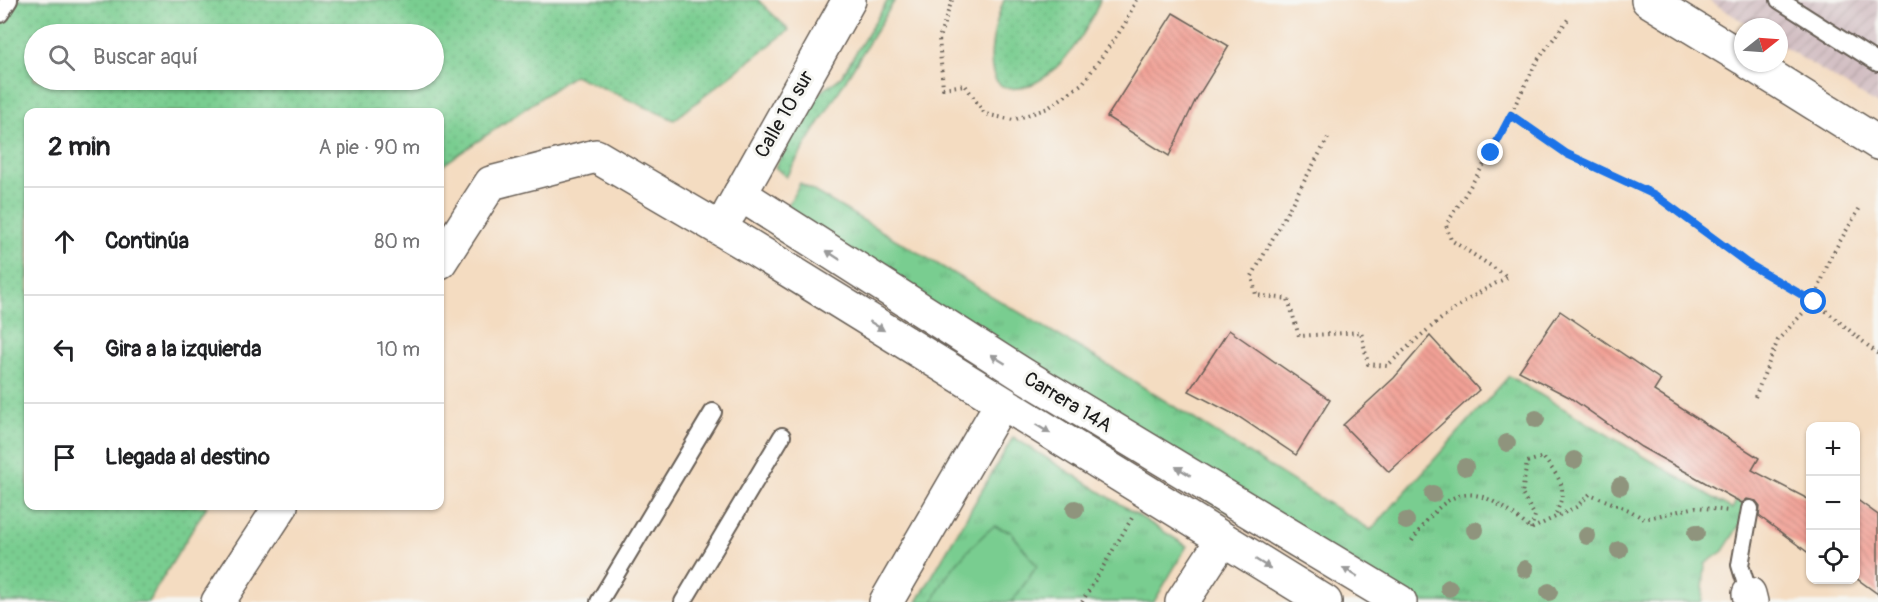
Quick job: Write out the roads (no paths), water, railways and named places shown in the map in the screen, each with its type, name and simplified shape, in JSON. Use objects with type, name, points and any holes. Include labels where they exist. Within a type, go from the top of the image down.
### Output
[{"type":"street","name":"Calle 10 sur","points":[[720,230],[849,0]]},
{"type":"street","points":[[1648,0],[1734,53]]},
{"type":"street","points":[[1764,72],[1878,143]]},
{"type":"street","name":"Carrera 14A","points":[[444,256],[491,183],[596,156],[1325,602]]},
{"type":"street","name":"Carrera 14A","points":[[740,194],[1025,376],[1400,602]]},
{"type":"street","points":[[886,602],[1001,404]]},
{"type":"street","points":[[218,602],[278,510]]},
{"type":"street","points":[[1182,602],[1223,539]]},
{"type":"lane","points":[[0,14],[9,0]]},
{"type":"lane","points":[[1779,0],[1878,63]]},
{"type":"lane","points":[[598,602],[714,412]]},
{"type":"lane","points":[[683,602],[782,436]]},
{"type":"lane","points":[[1750,509],[1740,566],[1750,598]]}]
